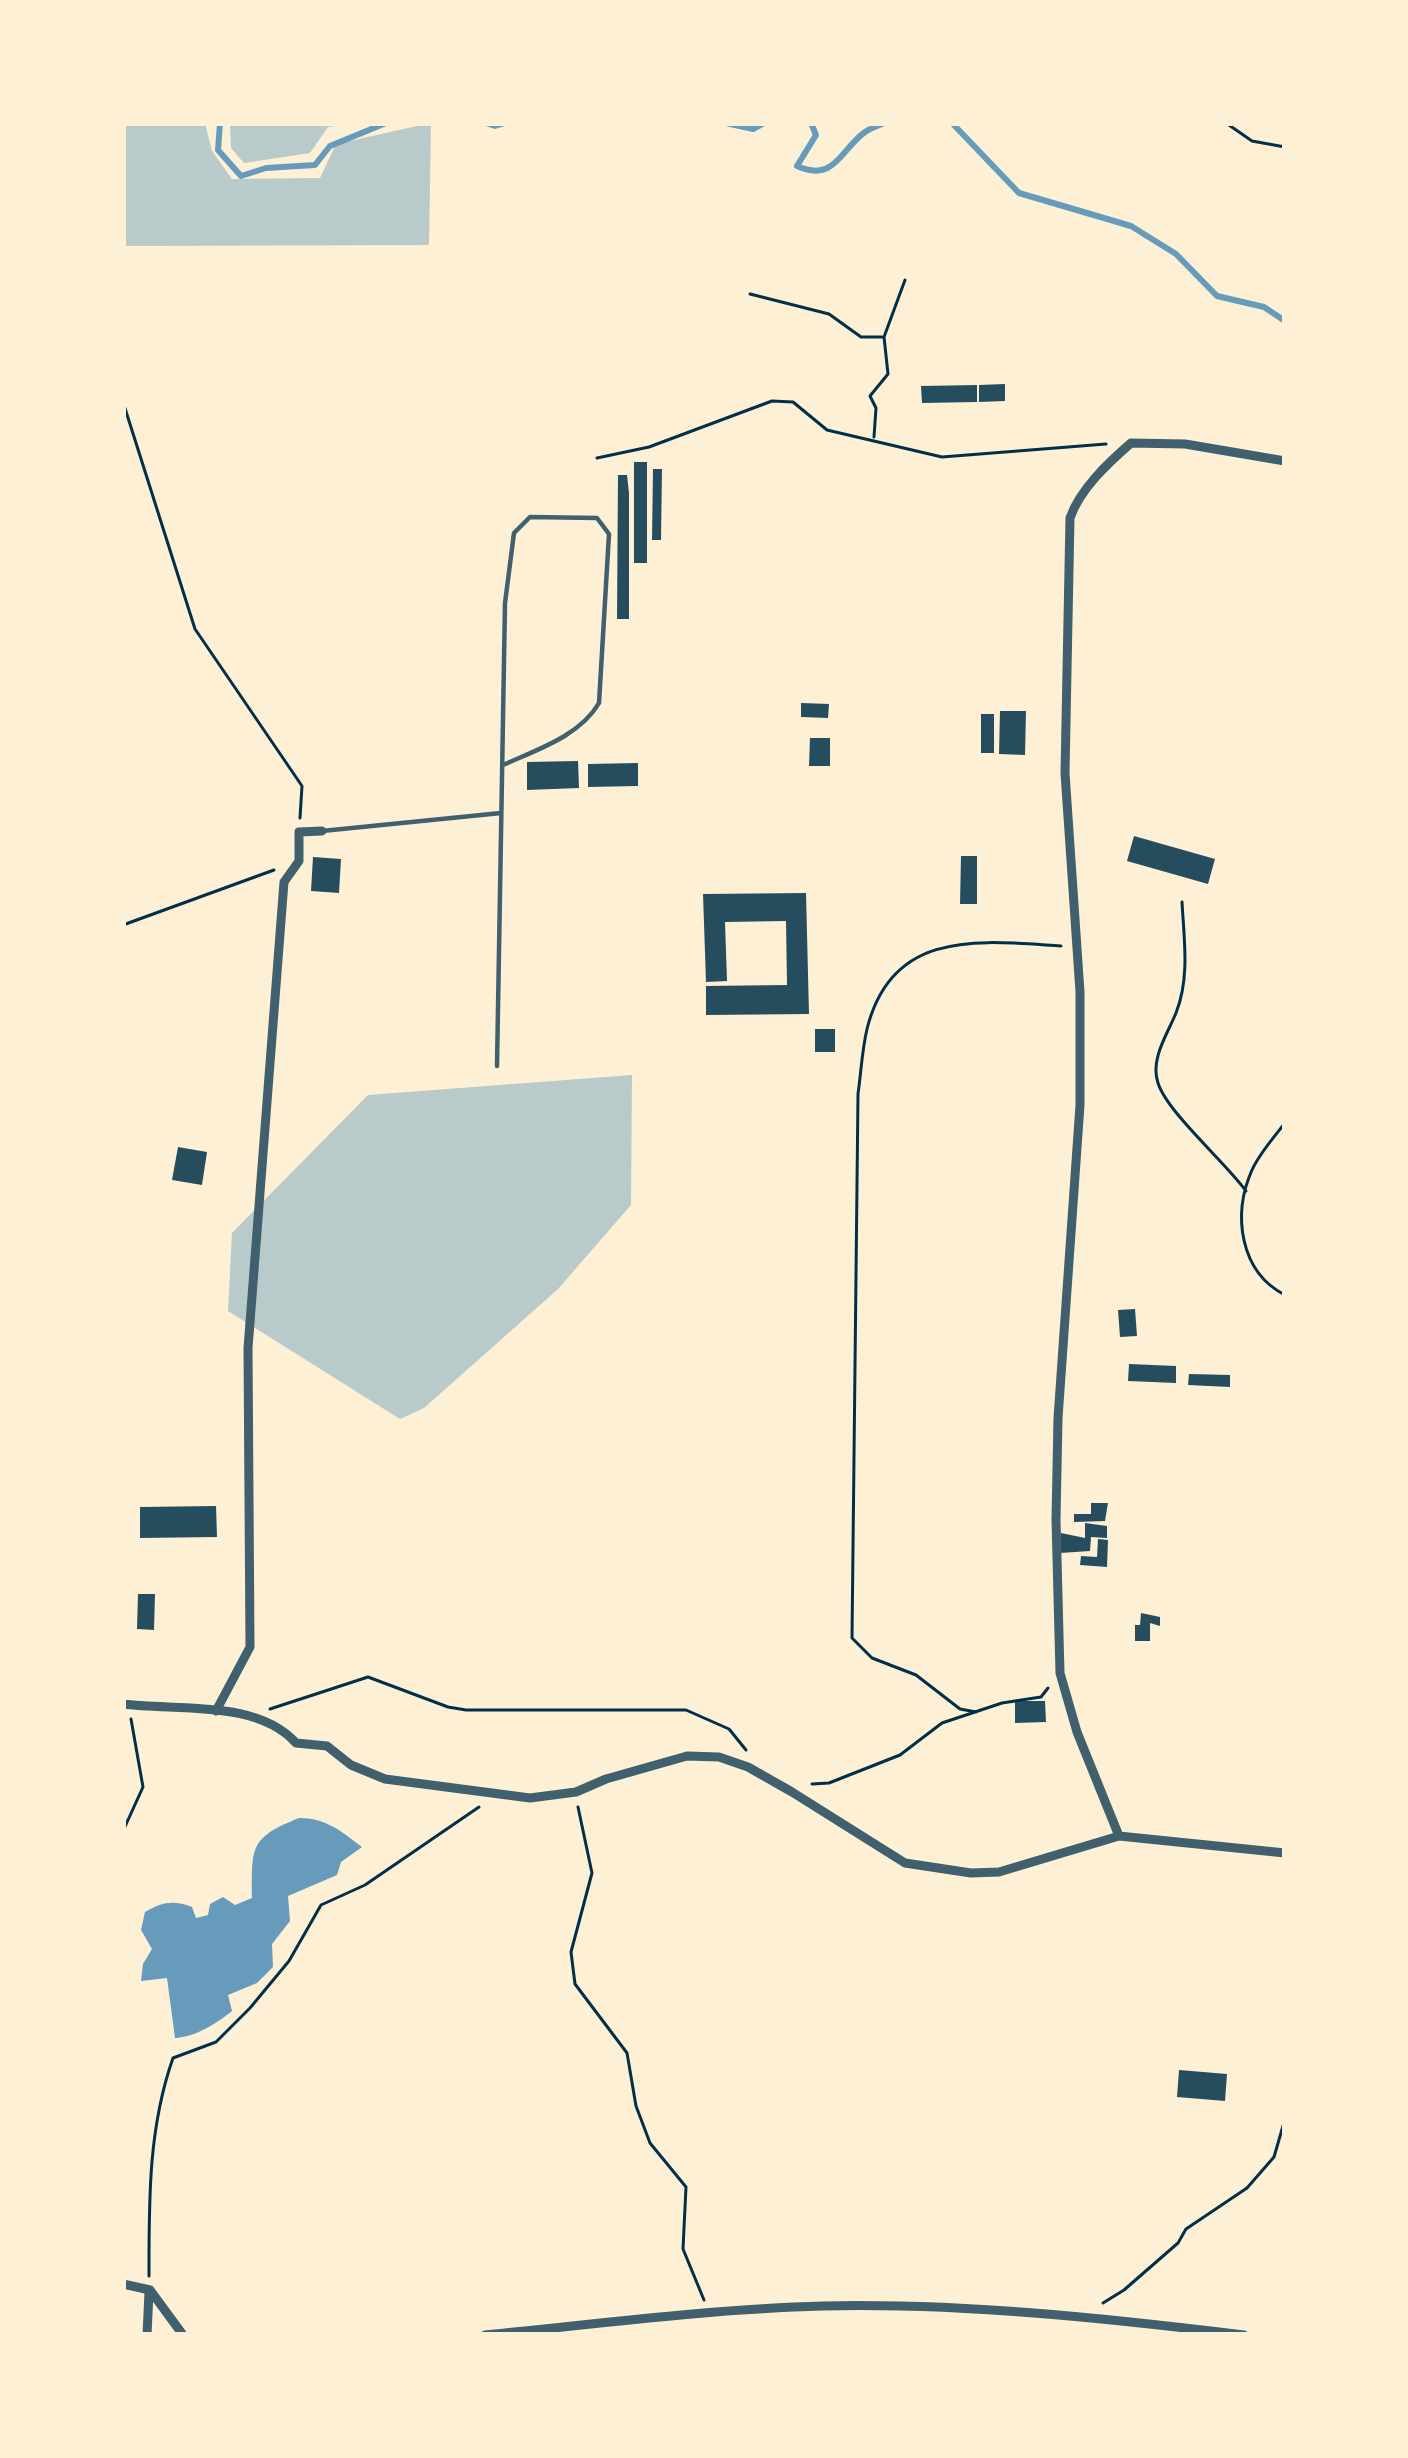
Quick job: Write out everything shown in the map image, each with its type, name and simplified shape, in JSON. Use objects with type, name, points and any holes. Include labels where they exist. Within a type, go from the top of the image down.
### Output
[{"type":"street","points":[[1119,1836],[1077,1732],[1060,1673],[1058,1418],[1080,1105],[1065,773],[1070,518],[1081,496],[1131,443],[1185,444],[1285,461]]},
{"type":"street","points":[[216,1711],[250,1646],[248,1348],[284,882],[298,861],[299,832],[322,831]]},
{"type":"street","points":[[126,1705],[248,1717],[286,1731],[296,1743],[327,1746],[351,1765],[385,1779],[530,1798],[576,1792],[687,1756],[719,1757],[783,1787],[904,1864],[925,1869],[999,1872],[1119,1836],[1285,1853]]},
{"type":"street","points":[[123,2284],[150,2290],[183,2335]]},
{"type":"street","points":[[147,2335],[150,2290]]},
{"type":"street","points":[[485,2335],[826,2306],[1082,2315],[1244,2335]]},
{"type":"lane","points":[[497,1066],[505,603],[514,533],[530,517],[597,518],[609,534],[608,616],[599,704],[592,716],[560,738],[503,765]]},
{"type":"lane","points":[[322,831],[503,812]]},
{"type":"path","points":[[1226,123],[1252,141],[1285,147]]},
{"type":"path","points":[[874,439],[876,408],[870,396],[888,374],[884,337],[905,280]]},
{"type":"path","points":[[750,294],[830,314],[861,337],[884,337]]},
{"type":"path","points":[[597,458],[649,447],[772,401],[793,402],[827,430],[942,457],[1131,443]]},
{"type":"path","points":[[123,402],[195,629],[302,786],[299,832]]},
{"type":"path","points":[[123,925],[298,861]]},
{"type":"path","points":[[1182,902],[1185,970],[1179,1006],[1156,1060],[1157,1082],[1167,1100],[1246,1191]]},
{"type":"path","points":[[976,1712],[960,1708],[916,1675],[872,1658],[852,1638],[857,1094],[867,1028],[882,989],[900,969],[940,946],[962,942],[1076,947]]},
{"type":"path","points":[[1285,1123],[1252,1168],[1242,1235],[1265,1285],[1285,1295]]},
{"type":"path","points":[[783,1787],[830,1783],[900,1756],[942,1723],[1041,1697],[1060,1673]]},
{"type":"path","points":[[248,1717],[368,1677],[466,1710],[686,1710],[729,1729],[755,1762]]},
{"type":"path","points":[[123,1831],[143,1787],[126,1705]]},
{"type":"path","points":[[576,1792],[592,1873],[571,1952],[575,1984],[627,2053],[636,2106],[650,2143],[686,2187],[683,2249],[710,2313]]},
{"type":"path","points":[[150,2290],[149,2201],[155,2129],[159,2098],[173,2058],[216,2042],[290,1961],[321,1905],[365,1885],[499,1794]]},
{"type":"path","points":[[1082,2315],[1124,2290],[1178,2243],[1186,2229],[1246,2188],[1274,2157],[1285,2119]]},
{"type":"shaded area","points":[[123,123],[205,123],[212,151],[232,179],[320,178],[336,144],[431,123],[429,245],[123,246]]},
{"type":"shaded area","points":[[230,123],[357,123],[328,127],[310,153],[244,163],[231,148]]},
{"type":"shaded area","points":[[632,1075],[631,1205],[558,1289],[424,1408],[400,1419],[228,1311],[232,1233],[368,1095]]},
{"type":"water","points":[[299,1818],[325,1823],[362,1847],[341,1862],[337,1875],[288,1896],[290,1921],[272,1944],[273,1967],[257,1983],[228,1995],[232,2011],[205,2029],[175,2038],[167,1978],[141,1981],[143,1964],[152,1949],[141,1930],[145,1912],[179,1903],[192,1907],[196,1918],[208,1915],[210,1904],[223,1897],[235,1905],[252,1898],[257,1846],[271,1832]]},
{"type":"building","points":[[1005,384],[1005,401],[979,402],[979,385]]},
{"type":"building","points":[[977,385],[977,402],[922,403],[921,386]]},
{"type":"building","points":[[634,462],[647,462],[647,563],[634,563]]},
{"type":"building","points":[[653,469],[662,469],[661,540],[652,540]]},
{"type":"building","points":[[618,475],[627,475],[629,493],[629,619],[617,619]]},
{"type":"building","points":[[801,703],[829,704],[828,718],[801,717]]},
{"type":"building","points":[[1000,711],[1026,711],[1025,755],[999,754]]},
{"type":"building","points":[[981,714],[994,714],[994,753],[981,753]]},
{"type":"building","points":[[810,738],[830,738],[830,766],[809,766]]},
{"type":"building","points":[[578,761],[579,788],[527,790],[527,762]]},
{"type":"building","points":[[638,763],[638,786],[588,787],[588,764]]},
{"type":"building","points":[[1134,836],[1215,859],[1208,884],[1127,861]]},
{"type":"building","points":[[961,856],[977,856],[977,904],[960,904]]},
{"type":"building","points":[[313,857],[341,859],[339,893],[311,891]]},
{"type":"building","points":[[806,893],[809,1014],[706,1015],[706,986],[787,985],[786,921],[725,922],[727,981],[706,982],[703,894]]},
{"type":"building","points":[[815,1029],[835,1029],[835,1052],[815,1052]]},
{"type":"building","points":[[178,1147],[207,1152],[202,1185],[172,1180]]},
{"type":"building","points":[[1135,1309],[1137,1336],[1120,1337],[1118,1310]]},
{"type":"building","points":[[1129,1364],[1176,1366],[1176,1383],[1128,1381]]},
{"type":"building","points":[[1189,1374],[1230,1375],[1230,1387],[1188,1385]]},
{"type":"building","points":[[1091,1503],[1108,1503],[1105,1521],[1074,1522],[1074,1514],[1091,1514]]},
{"type":"building","points":[[216,1506],[217,1537],[140,1538],[140,1507]]},
{"type":"building","points":[[1085,1523],[1107,1526],[1107,1538],[1091,1537],[1090,1551],[1060,1553],[1061,1533],[1085,1538]]},
{"type":"building","points":[[1098,1539],[1108,1540],[1107,1567],[1080,1565],[1081,1556],[1097,1557]]},
{"type":"building","points":[[138,1594],[155,1594],[154,1630],[137,1629]]},
{"type":"building","points":[[1141,1613],[1160,1617],[1160,1626],[1150,1623],[1150,1641],[1135,1641]]},
{"type":"building","points":[[1015,1701],[1045,1701],[1046,1722],[1015,1723]]},
{"type":"building","points":[[1179,2070],[1227,2074],[1225,2101],[1177,2097]]},
{"type":"waterway","points":[[220,123],[218,150],[241,176],[266,168],[315,165],[330,146],[386,123]]},
{"type":"waterway","points":[[486,123],[505,123]]},
{"type":"waterway","points":[[726,123],[753,129],[764,123]]},
{"type":"waterway","points":[[811,123],[816,135],[797,166],[810,170],[829,167],[856,139],[884,123]]},
{"type":"waterway","points":[[952,123],[1019,193],[1131,226],[1176,254],[1217,296],[1264,307],[1285,321]]}]
